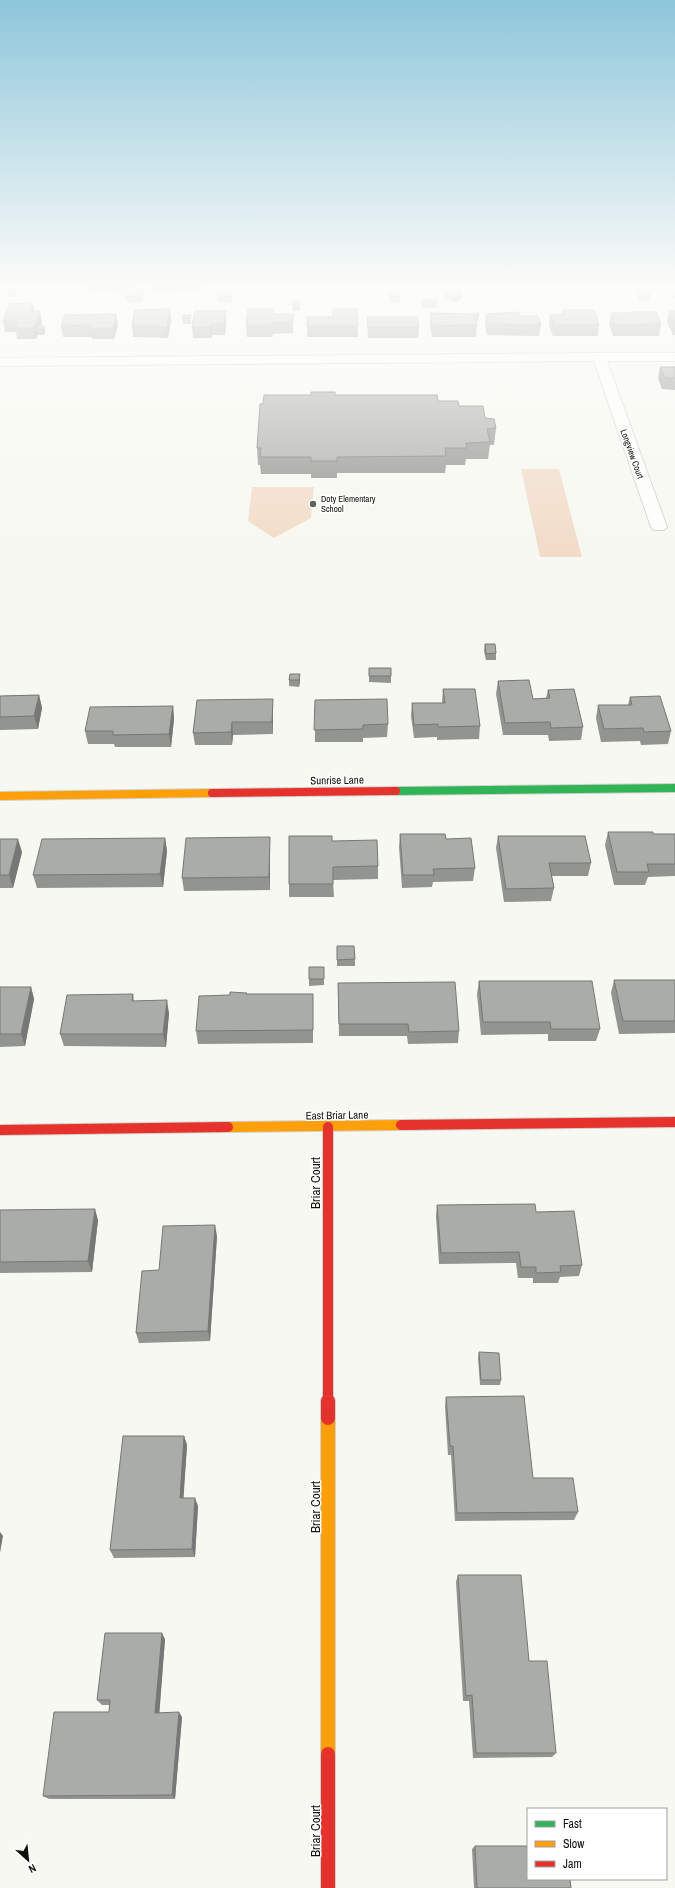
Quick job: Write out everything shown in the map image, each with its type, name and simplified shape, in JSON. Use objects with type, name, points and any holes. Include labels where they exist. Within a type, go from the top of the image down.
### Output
[{"type":"street","name":"Longview Court","points":[[603,373],[658,527]]},
{"type":"street","name":"Sunrise Lane","points":[[0,796],[675,788]]},
{"type":"street","name":"East Briar Lane","points":[[0,1130],[675,1122]]},
{"type":"street","name":"Briar Court","points":[[328,1127],[328,1888]]},
{"type":"shaded area","points":[[521,469],[559,469],[582,557],[540,557]]},
{"type":"shaded area","points":[[252,487],[314,487],[311,518],[274,538],[248,521]]},
{"type":"building","points":[[663,373],[675,373],[675,378],[665,378]]},
{"type":"building","points":[[311,392],[335,392],[335,395],[437,395],[438,401],[458,401],[459,406],[483,406],[485,418],[494,419],[496,428],[487,429],[490,442],[466,443],[467,448],[445,448],[446,456],[337,457],[337,461],[311,461],[311,457],[260,457],[261,448],[257,448],[260,404],[263,404],[264,395],[311,395]]},
{"type":"building","points":[[485,644],[495,644],[496,653],[486,654]]},
{"type":"building","points":[[369,668],[391,668],[391,676],[369,676]]},
{"type":"building","points":[[290,674],[300,674],[299,680],[289,680]]},
{"type":"building","points":[[529,680],[533,699],[550,698],[548,690],[574,689],[583,727],[551,728],[550,722],[505,723],[498,681]]},
{"type":"building","points":[[443,689],[475,689],[480,726],[438,727],[438,724],[414,725],[412,703],[445,703]]},
{"type":"building","points":[[39,695],[34,716],[0,717],[0,696]]},
{"type":"building","points":[[660,696],[671,731],[644,732],[643,728],[604,729],[598,705],[632,705],[630,697]]},
{"type":"building","points":[[273,699],[272,722],[232,722],[231,732],[193,733],[197,700]]},
{"type":"building","points":[[387,699],[388,724],[363,725],[363,729],[314,730],[315,700]]},
{"type":"building","points":[[173,706],[169,734],[113,735],[113,731],[85,731],[90,707]]},
{"type":"building","points":[[608,832],[653,832],[653,834],[675,834],[675,864],[647,864],[649,872],[617,872]]},
{"type":"building","points":[[400,834],[445,834],[446,839],[471,838],[475,868],[433,869],[434,875],[403,875]]},
{"type":"building","points":[[289,836],[332,836],[332,841],[377,840],[378,866],[333,867],[333,884],[289,884]]},
{"type":"building","points":[[498,836],[585,836],[591,863],[549,863],[554,888],[506,889]]},
{"type":"building","points":[[270,837],[269,877],[182,878],[186,838]]},
{"type":"building","points":[[165,838],[160,874],[33,875],[42,839]]},
{"type":"building","points":[[0,839],[18,839],[9,875],[0,875]]},
{"type":"building","points":[[337,946],[354,946],[355,959],[337,960]]},
{"type":"building","points":[[309,967],[324,967],[324,979],[309,979]]},
{"type":"building","points":[[614,980],[675,980],[675,1021],[623,1021]]},
{"type":"building","points":[[479,981],[592,981],[600,1029],[551,1029],[550,1022],[483,1022]]},
{"type":"building","points":[[455,982],[459,1031],[409,1032],[408,1024],[339,1024],[338,983]]},
{"type":"building","points":[[0,987],[31,987],[21,1034],[0,1034]]},
{"type":"building","points":[[230,992],[247,993],[246,994],[313,994],[313,1030],[196,1031],[199,996],[230,995]]},
{"type":"building","points":[[133,994],[132,1001],[167,1000],[163,1034],[60,1034],[67,995]]},
{"type":"building","points":[[535,1204],[536,1212],[574,1211],[582,1265],[560,1266],[561,1272],[536,1273],[536,1267],[521,1267],[519,1252],[441,1253],[437,1205]]},
{"type":"building","points":[[95,1209],[88,1261],[0,1262],[0,1210]]},
{"type":"building","points":[[215,1225],[208,1331],[136,1333],[142,1271],[159,1270],[163,1226]]},
{"type":"building","points":[[479,1352],[499,1353],[501,1380],[481,1380]]},
{"type":"building","points":[[524,1396],[533,1478],[573,1478],[578,1512],[457,1513],[453,1446],[450,1446],[446,1397]]},
{"type":"building","points":[[123,1436],[184,1436],[180,1498],[195,1498],[192,1549],[110,1550]]},
{"type":"building","points":[[458,1575],[521,1575],[529,1661],[547,1661],[556,1753],[476,1753],[472,1695],[466,1696]]},
{"type":"building","points":[[105,1633],[162,1633],[155,1713],[179,1712],[172,1795],[43,1796],[54,1712],[109,1712],[110,1700],[97,1700]]},
{"type":"building","points":[[475,1846],[527,1846],[527,1880],[570,1880],[571,1888],[477,1888]]},
{"type":"traffic: fast","points":[[396,791],[675,788]]},
{"type":"traffic: slow","points":[[0,796],[212,793]]},
{"type":"traffic: slow","points":[[228,1127],[401,1125]]},
{"type":"traffic: slow","points":[[328,1418],[328,1754]]},
{"type":"traffic: jam","points":[[212,793],[396,791]]},
{"type":"traffic: jam","points":[[401,1125],[675,1122]]},
{"type":"traffic: jam","points":[[0,1130],[228,1127]]},
{"type":"traffic: jam","points":[[328,1127],[328,1418]]},
{"type":"traffic: jam","points":[[328,1754],[328,1888]]},
{"type":"place","name":"Doty Elementary School","points":[[313,504]]}]
